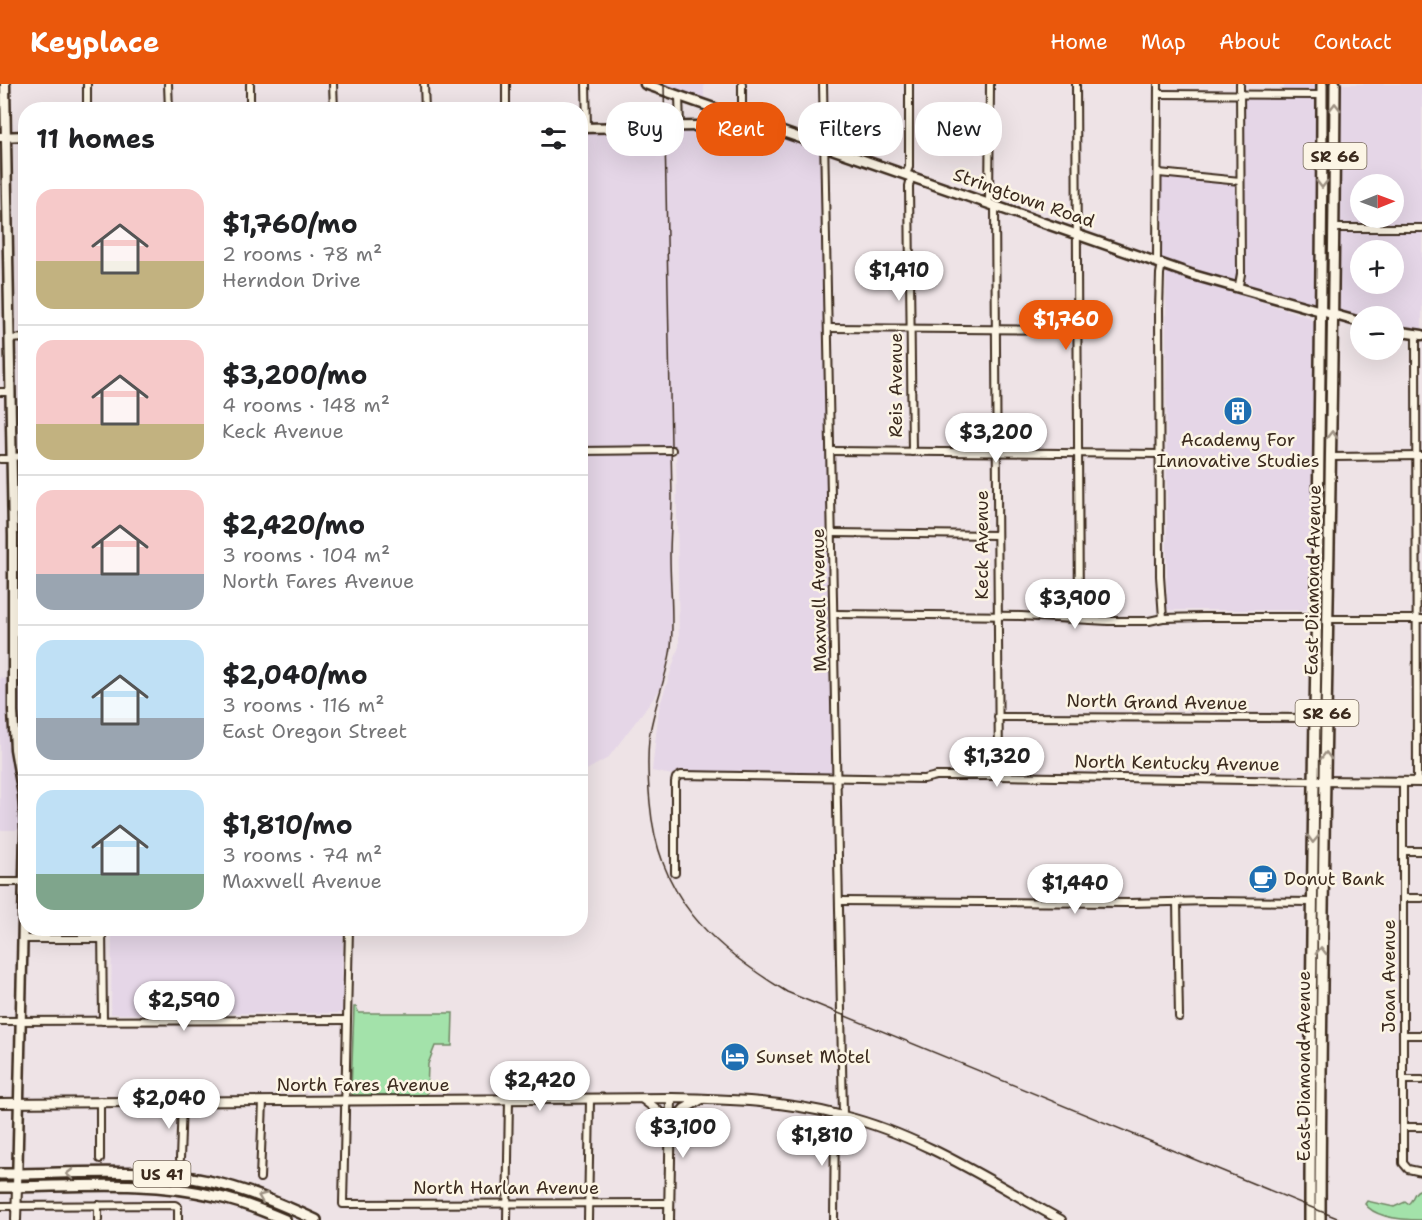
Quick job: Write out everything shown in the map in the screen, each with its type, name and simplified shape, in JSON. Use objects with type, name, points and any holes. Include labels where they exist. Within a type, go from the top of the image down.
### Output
[{"type":"main road","points":[[5,84],[4,254],[9,339],[5,392],[11,458],[14,719],[18,757]]},
{"type":"main road","name":"Stringtown Road","points":[[645,84],[697,102]]},
{"type":"main road","name":"East Diamond Avenue","points":[[1311,1220],[1312,903],[1322,84]]},
{"type":"main road","name":"East Diamond Avenue","points":[[1320,1220],[1321,986],[1334,315],[1335,84]]},
{"type":"main road","points":[[588,128],[606,128]]},
{"type":"main road","points":[[3,137],[18,136]]},
{"type":"main road","name":"Stringtown Road","points":[[853,156],[1236,287],[1350,319]]},
{"type":"main road","points":[[1404,332],[1419,334]]},
{"type":"main road","points":[[17,1187],[23,936]]},
{"type":"main road","name":"US 41","points":[[0,1174],[155,1174],[194,1178],[249,1192],[316,1220]]},
{"type":"main road","name":"US 41","points":[[0,1187],[175,1188],[230,1200],[285,1220]]},
{"type":"street","points":[[87,84],[87,102]]},
{"type":"street","points":[[168,84],[169,102]]},
{"type":"street","points":[[250,84],[250,102]]},
{"type":"street","points":[[333,84],[334,102]]},
{"type":"street","points":[[424,84],[425,102]]},
{"type":"street","points":[[506,84],[506,102]]},
{"type":"street","points":[[585,102],[586,84]]},
{"type":"street","points":[[742,84],[742,102]]},
{"type":"street","name":"Maxwell Avenue","points":[[823,84],[823,102]]},
{"type":"street","name":"Reis Avenue","points":[[909,84],[912,452]]},
{"type":"street","name":"Keck Avenue","points":[[990,84],[996,329],[999,776]]},
{"type":"street","points":[[1076,84],[1079,618]]},
{"type":"street","points":[[1158,84],[1160,576],[1163,618]]},
{"type":"street","points":[[1236,287],[1239,285],[1241,274],[1240,84]]},
{"type":"street","points":[[1158,94],[1322,95]]},
{"type":"street","points":[[680,96],[680,102]]},
{"type":"street","name":"Maxwell Avenue","points":[[824,156],[840,901],[839,1115],[834,1220]]},
{"type":"street","points":[[1159,173],[1240,181]]},
{"type":"street","points":[[1335,228],[1422,228]]},
{"type":"street","points":[[829,328],[1077,330]]},
{"type":"street","points":[[1419,334],[1419,782]]},
{"type":"street","points":[[9,339],[18,338]]},
{"type":"street","points":[[588,451],[672,450]]},
{"type":"street","points":[[831,451],[1160,454]]},
{"type":"street","points":[[1331,457],[1419,456]]},
{"type":"street","points":[[0,459],[18,457]]},
{"type":"street","points":[[833,533],[997,535]]},
{"type":"street","points":[[835,614],[1079,618],[1108,621],[1149,621],[1163,618],[1316,617]]},
{"type":"street","points":[[1328,619],[1419,619]]},
{"type":"street","name":"North Grand Avenue","points":[[998,717],[1315,718]]},
{"type":"street","name":"North Kentucky Avenue","points":[[675,873],[675,782],[676,778],[681,775],[924,779],[936,776],[999,776],[1419,782]]},
{"type":"street","name":"Joan Avenue","points":[[1403,782],[1403,1163],[1408,1169],[1422,1172]]},
{"type":"street","points":[[1403,851],[1422,851]]},
{"type":"street","points":[[0,882],[18,882]]},
{"type":"street","points":[[1403,898],[1422,898]]},
{"type":"street","points":[[840,901],[1312,903]]},
{"type":"street","points":[[1177,902],[1179,1017]]},
{"type":"street","points":[[344,1100],[349,936]]},
{"type":"street","points":[[23,939],[102,939],[103,1020]]},
{"type":"street","points":[[0,1021],[347,1020]]},
{"type":"street","points":[[1404,1035],[1422,1035]]},
{"type":"street","points":[[1404,1080],[1422,1080]]},
{"type":"street","points":[[641,1098],[656,1108],[671,1124]]},
{"type":"street","name":"North Fares Avenue","points":[[0,1102],[641,1098],[764,1101],[839,1115],[919,1143],[1061,1220]]},
{"type":"street","points":[[669,1220],[671,1098]]},
{"type":"street","points":[[671,1124],[684,1109],[704,1098]]},
{"type":"street","points":[[507,1220],[509,1099]]},
{"type":"street","points":[[588,1220],[590,1099]]},
{"type":"street","name":"North Harlan Avenue","points":[[344,1100],[343,1204],[670,1203]]},
{"type":"street","points":[[100,1101],[100,1159]]},
{"type":"street","points":[[180,1159],[182,1101]]},
{"type":"street","points":[[260,1179],[263,1101]]},
{"type":"street","points":[[1403,1127],[1422,1127]]},
{"type":"street","points":[[16,1220],[17,1187]]},
{"type":"street","points":[[98,1205],[98,1220]]},
{"type":"street","points":[[0,1206],[175,1205],[178,1207],[178,1220]]},
{"type":"shaded area","points":[[646,84],[704,84],[704,102]]},
{"type":"shaded area","points":[[1284,84],[1422,84],[1422,333],[1404,330],[1404,306],[1350,306],[1350,315],[1162,260],[1161,177],[1243,185],[1242,94],[1284,93]]},
{"type":"shaded area","points":[[684,122],[696,122],[696,156],[786,156],[786,133],[798,137],[798,156],[824,156],[838,776],[678,776],[652,771],[659,708],[679,646],[676,447],[588,449],[588,125],[606,124],[606,156],[684,156]]},
{"type":"shaded area","points":[[1166,272],[1309,317],[1315,325],[1309,605],[1305,610],[1167,609]]},
{"type":"shaded area","points":[[671,453],[671,645],[662,687],[608,758],[588,769],[588,454]]},
{"type":"shaded area","points":[[11,457],[18,457],[18,683],[14,682],[18,736],[18,830],[0,830],[0,677],[13,682]]},
{"type":"shaded area","points":[[112,936],[343,936],[342,1013],[111,1014]]},
{"type":"green space","points":[[354,1007],[359,1013],[453,1013],[452,1046],[435,1046],[428,1064],[427,1094],[424,1096],[353,1096],[351,1092]]},
{"type":"green space","points":[[1419,1190],[1422,1191],[1422,1220],[1383,1216],[1365,1204],[1367,1201],[1394,1207],[1405,1202],[1408,1204]]},
{"type":"railway","points":[[664,84],[672,497],[670,556],[672,624],[669,659],[651,727],[648,771],[655,836],[664,866],[677,892],[712,936],[734,956],[787,992],[1342,1220]]},
{"type":"place","name":"Academy For Innovative Studies","points":[[1238,411]]},
{"type":"place","name":"Donut Bank","points":[[1263,879]]},
{"type":"place","name":"Sunset Motel","points":[[735,1057]]}]
